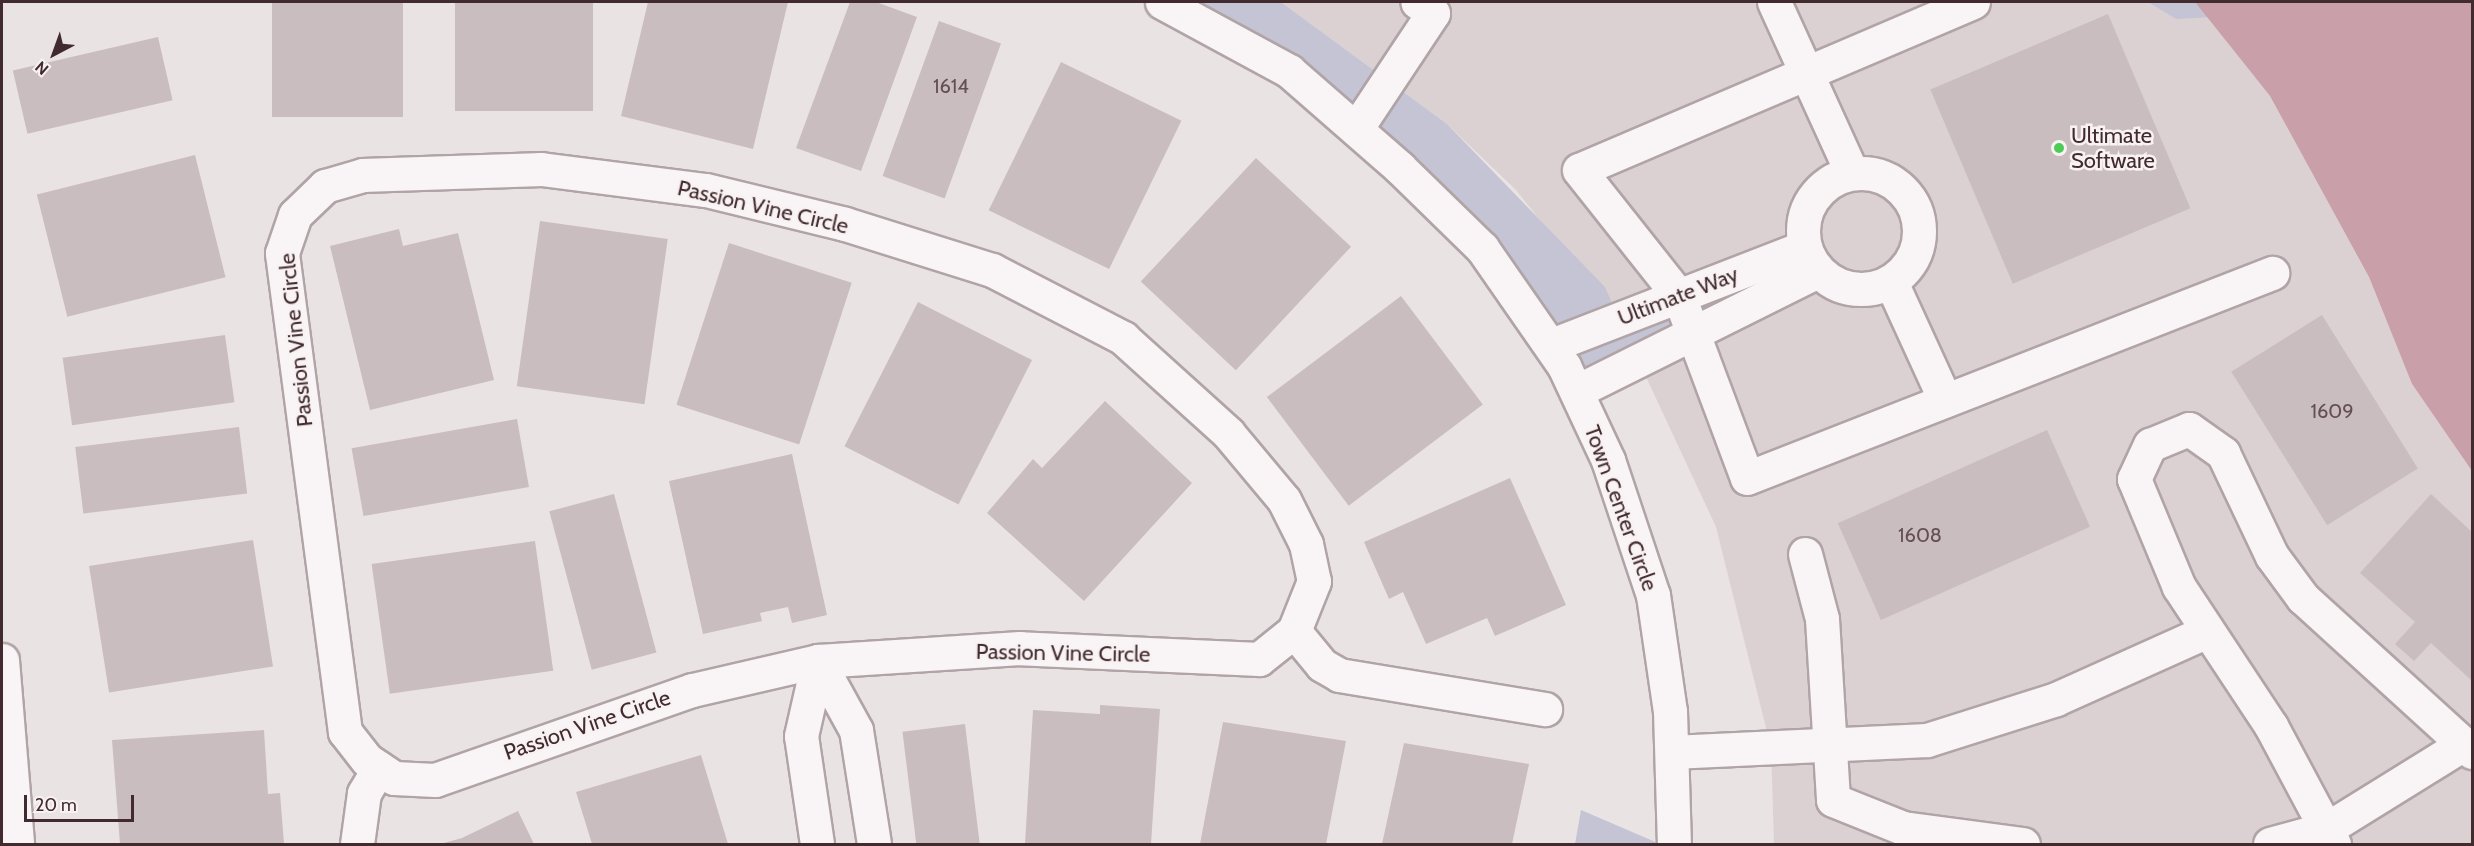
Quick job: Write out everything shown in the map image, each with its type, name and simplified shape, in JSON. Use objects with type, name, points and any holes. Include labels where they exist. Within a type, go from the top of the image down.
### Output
[{"type":"street","name":"Town Center Circle","points":[[1162,2],[1289,71],[1356,129],[1482,248],[1552,345],[1577,391],[1608,460],[1653,596],[1672,752],[1674,844]]},
{"type":"street","points":[[1774,2],[1803,75],[1852,173]]},
{"type":"street","points":[[1973,2],[1579,170],[1679,296],[1747,478],[2272,273]]},
{"type":"street","points":[[1356,129],[1431,5]]},
{"type":"street","name":"Passion Vine Circle","points":[[541,169],[706,190],[845,224],[992,270],[1123,338],[1235,441],[1284,500],[1306,544],[1314,581],[1294,631],[1259,658],[1020,648],[818,661],[692,690],[435,780],[394,778],[379,768],[345,732],[282,253],[296,215],[325,186],[363,176],[541,169]]},
{"type":"street","points":[[1852,173],[1891,181],[1917,212],[1916,252],[1891,282],[1852,289],[1812,259],[1803,227],[1813,200],[1833,180],[1852,173]]},
{"type":"street","name":"Ultimate Way","points":[[1552,345],[1679,296],[1812,259]]},
{"type":"street","name":"Ultimate Way","points":[[1577,391],[1694,334],[1812,259]]},
{"type":"street","points":[[1891,282],[1945,400]]},
{"type":"street","points":[[2270,844],[2331,836],[2467,749],[2303,598],[2272,556],[2223,453],[2189,429],[2150,445],[2134,479],[2179,587],[2271,726],[2331,836]]},
{"type":"street","points":[[1805,554],[1822,620],[1834,745],[1833,800],[1903,828],[2023,844]]},
{"type":"street","points":[[1294,631],[1322,665],[1339,675],[1545,709]]},
{"type":"street","points":[[1672,752],[1834,745],[1938,736],[2056,699],[2207,631]]},
{"type":"street","points":[[2,660],[17,844]]},
{"type":"street","points":[[817,844],[801,736],[818,661]]},
{"type":"street","points":[[818,661],[856,730],[874,844]]},
{"type":"street","points":[[357,844],[354,831],[364,793],[379,768]]},
{"type":"shaded area","points":[[1162,2],[1281,2],[1447,124],[1605,287],[1619,319],[1679,296],[1694,334],[1577,391],[1400,168]]},
{"type":"shaded area","points":[[1281,2],[2195,2],[2270,96],[2369,277],[2412,384],[2472,471],[2472,844],[1774,844],[1771,748],[1716,527],[1619,319],[1516,190],[1447,124]]},
{"type":"shaded area","points":[[2148,2],[2195,2],[2212,17],[2176,19]]},
{"type":"shaded area","points":[[2195,2],[2472,2],[2472,471],[2412,384],[2369,277],[2270,96]]},
{"type":"shaded area","points":[[1581,810],[1660,844],[1575,844]]},
{"type":"building","points":[[272,2],[403,2],[403,117],[272,117]]},
{"type":"building","points":[[455,2],[593,2],[593,111],[455,111]]},
{"type":"building","points":[[648,2],[788,2],[753,149],[621,116]]},
{"type":"building","points":[[850,2],[876,2],[917,17],[861,171],[796,148]]},
{"type":"building","name":"Ultimate Software","points":[[2108,14],[2190,208],[2013,284],[1930,89]]},
{"type":"building","points":[[939,21],[1001,44],[945,199],[883,176]]},
{"type":"building","points":[[158,37],[173,100],[27,134],[13,71]]},
{"type":"building","points":[[1061,62],[1181,121],[1109,269],[989,210]]},
{"type":"building","points":[[195,155],[225,277],[67,317],[37,194]]},
{"type":"building","points":[[1256,158],[1351,247],[1236,370],[1141,282]]},
{"type":"building","points":[[540,221],[668,239],[645,404],[517,386]]},
{"type":"building","points":[[399,229],[403,246],[458,233],[494,380],[370,410],[330,246]]},
{"type":"building","points":[[729,243],[852,283],[799,445],[676,405]]},
{"type":"building","points":[[1401,296],[1483,405],[1349,506],[1267,397]]},
{"type":"building","points":[[918,302],[1032,360],[959,504],[844,446]]},
{"type":"building","points":[[2322,315],[2418,468],[2327,525],[2231,372]]},
{"type":"building","points":[[225,335],[234,402],[72,425],[63,358]]},
{"type":"building","points":[[1105,401],[1192,483],[1084,601],[987,513],[1033,459],[1042,468]]},
{"type":"building","points":[[517,419],[529,487],[364,516],[352,448]]},
{"type":"building","points":[[239,427],[247,494],[83,514],[75,447]]},
{"type":"building","points":[[2047,430],[2090,527],[1881,620],[1838,523]]},
{"type":"building","points":[[792,454],[827,615],[792,623],[788,607],[760,613],[762,621],[703,634],[669,481]]},
{"type":"building","points":[[1510,478],[1566,605],[1495,636],[1487,618],[1426,644],[1403,592],[1389,599],[1364,542]]},
{"type":"building","points":[[614,494],[656,652],[592,670],[549,511]]},
{"type":"building","points":[[2431,494],[2472,532],[2472,681],[2431,643],[2414,661],[2395,644],[2415,622],[2360,573]]},
{"type":"building","points":[[253,540],[273,666],[109,692],[89,566]]},
{"type":"building","points":[[535,541],[553,671],[390,694],[372,564]]},
{"type":"building","points":[[1100,705],[1160,709],[1151,844],[1025,844],[1033,710],[1100,714]]},
{"type":"building","points":[[1223,722],[1346,741],[1326,844],[1200,844]]},
{"type":"building","points":[[965,724],[980,844],[916,844],[902,732]]},
{"type":"building","points":[[264,730],[268,794],[280,793],[284,844],[120,844],[112,740]]},
{"type":"building","points":[[1404,743],[1529,764],[1512,844],[1382,844]]},
{"type":"building","points":[[701,755],[728,844],[592,844],[576,792]]},
{"type":"building","points":[[518,811],[534,844],[440,844],[462,838]]},
{"type":"place","name":"Ultimate Software","points":[[2059,148]]}]
